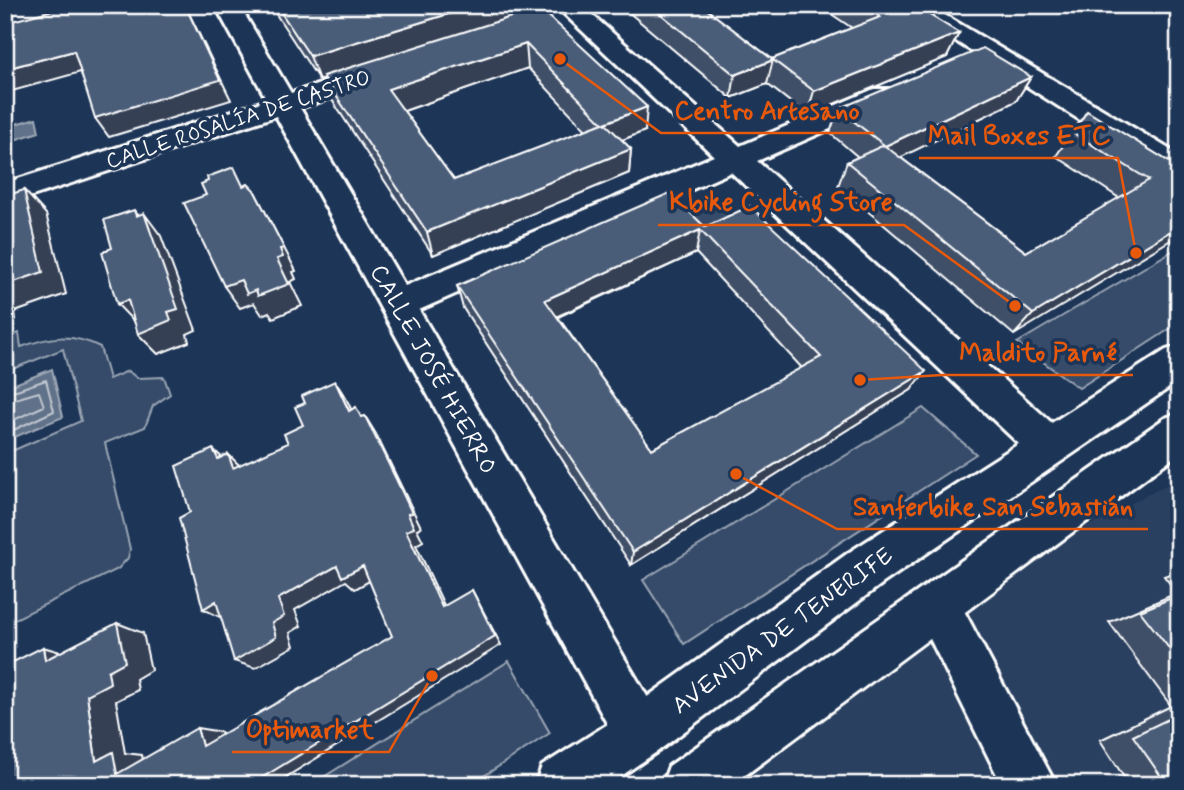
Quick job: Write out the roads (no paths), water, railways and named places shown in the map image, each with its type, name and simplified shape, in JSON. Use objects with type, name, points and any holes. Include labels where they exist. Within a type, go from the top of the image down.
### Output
[{"type":"street","points":[[5,20],[65,5]]},
{"type":"street","name":"CALLE JOSÉ HIERRO","points":[[227,5],[286,104],[640,733]]},
{"type":"street","points":[[911,5],[1179,169]]},
{"type":"street","points":[[541,21],[576,7],[733,160],[1049,446]]},
{"type":"street","points":[[955,65],[987,52]]},
{"type":"street","name":"CALLE ROSALÍA DE CASTRO","points":[[5,194],[398,68]]},
{"type":"street","points":[[397,304],[905,86]]},
{"type":"street","name":"AVENIDA DE TENERIFE","points":[[561,785],[640,733],[867,567],[1179,361]]},
{"type":"street","points":[[688,785],[1179,430]]},
{"type":"street","points":[[937,606],[1030,785]]},
{"type":"water","points":[[36,118],[39,132],[5,143],[5,127]]},
{"type":"water","points":[[52,369],[63,417],[5,441],[5,388]]},
{"type":"place","name":"Centro Artesano","points":[[560,59]]},
{"type":"place","name":"Mail Boxes ETC","points":[[1136,253]]},
{"type":"place","name":"Kbike Cycling Store","points":[[1015,306]]},
{"type":"place","name":"Maldito Parné","points":[[860,380]]},
{"type":"place","name":"Sanferbike San Sebastián","points":[[736,474]]},
{"type":"place","name":"Optimarket","points":[[432,676]]}]
